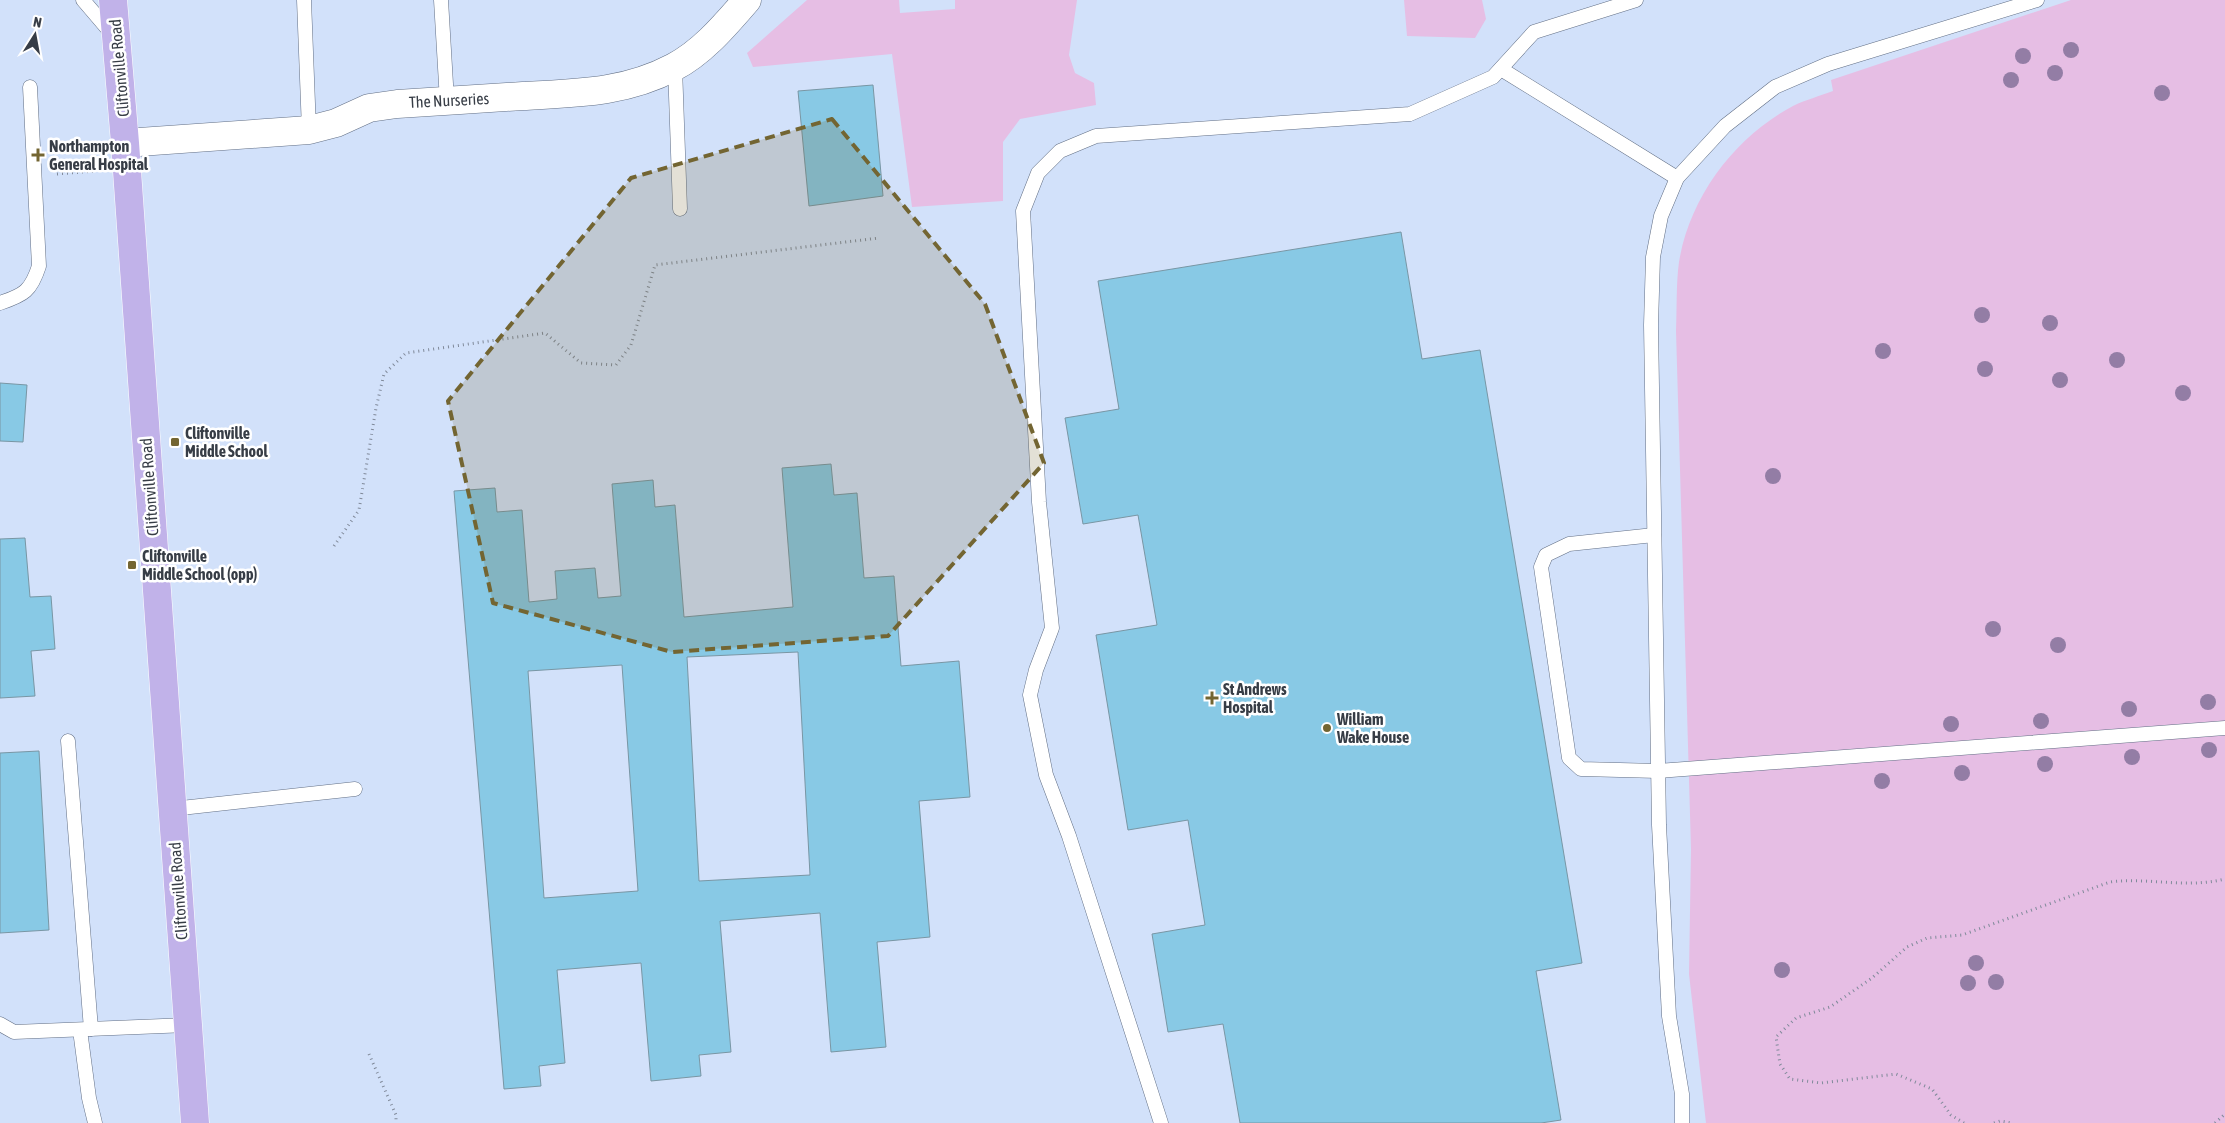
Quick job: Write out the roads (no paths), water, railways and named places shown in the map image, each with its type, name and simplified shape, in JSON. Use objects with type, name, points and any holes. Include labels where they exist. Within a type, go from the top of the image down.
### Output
[{"type":"main road","name":"Cliftonville Road","points":[[113,0],[126,155],[195,1123]]},
{"type":"street","name":"The Nurseries","points":[[126,155],[309,130],[336,123],[369,108],[397,104],[602,92],[638,84],[675,67],[696,53],[726,24],[747,0]]},
{"type":"lane","points":[[83,0],[116,38]]},
{"type":"lane","points":[[304,0],[309,130]]},
{"type":"lane","points":[[441,0],[447,100]]},
{"type":"lane","points":[[1161,1123],[1069,836],[1046,775],[1030,695],[1036,670],[1052,628],[1039,502],[1023,212],[1038,173],[1060,150],[1096,136],[1410,114],[1493,77],[1534,32],[1636,0]]},
{"type":"lane","points":[[1682,1123],[1682,1094],[1669,1016],[1658,771],[1651,325],[1653,257],[1661,216],[1677,178],[1725,126],[1775,87],[1828,64],[2037,0]]},
{"type":"lane","points":[[675,67],[680,209]]},
{"type":"lane","points":[[1501,69],[1677,178]]},
{"type":"lane","points":[[0,303],[20,296],[34,284],[39,266],[30,86]]},
{"type":"lane","points":[[1654,535],[1569,544],[1546,555],[1542,567],[1569,758],[1581,768],[1658,771],[2225,728]]},
{"type":"lane","points":[[68,741],[89,1098],[95,1123]]},
{"type":"lane","points":[[172,809],[355,789]]},
{"type":"lane","points":[[0,1024],[14,1032],[188,1025]]},
{"type":"place","name":"Northampton General Hospital","points":[[38,155]]},
{"type":"place","name":"Cliftonville Middle School","points":[[175,442]]},
{"type":"place","name":"Cliftonville Middle School (opp)","points":[[132,565]]},
{"type":"place","name":"St Andrews Hospital","points":[[1212,698]]},
{"type":"place","name":"William Wake House","points":[[1327,728]]}]
